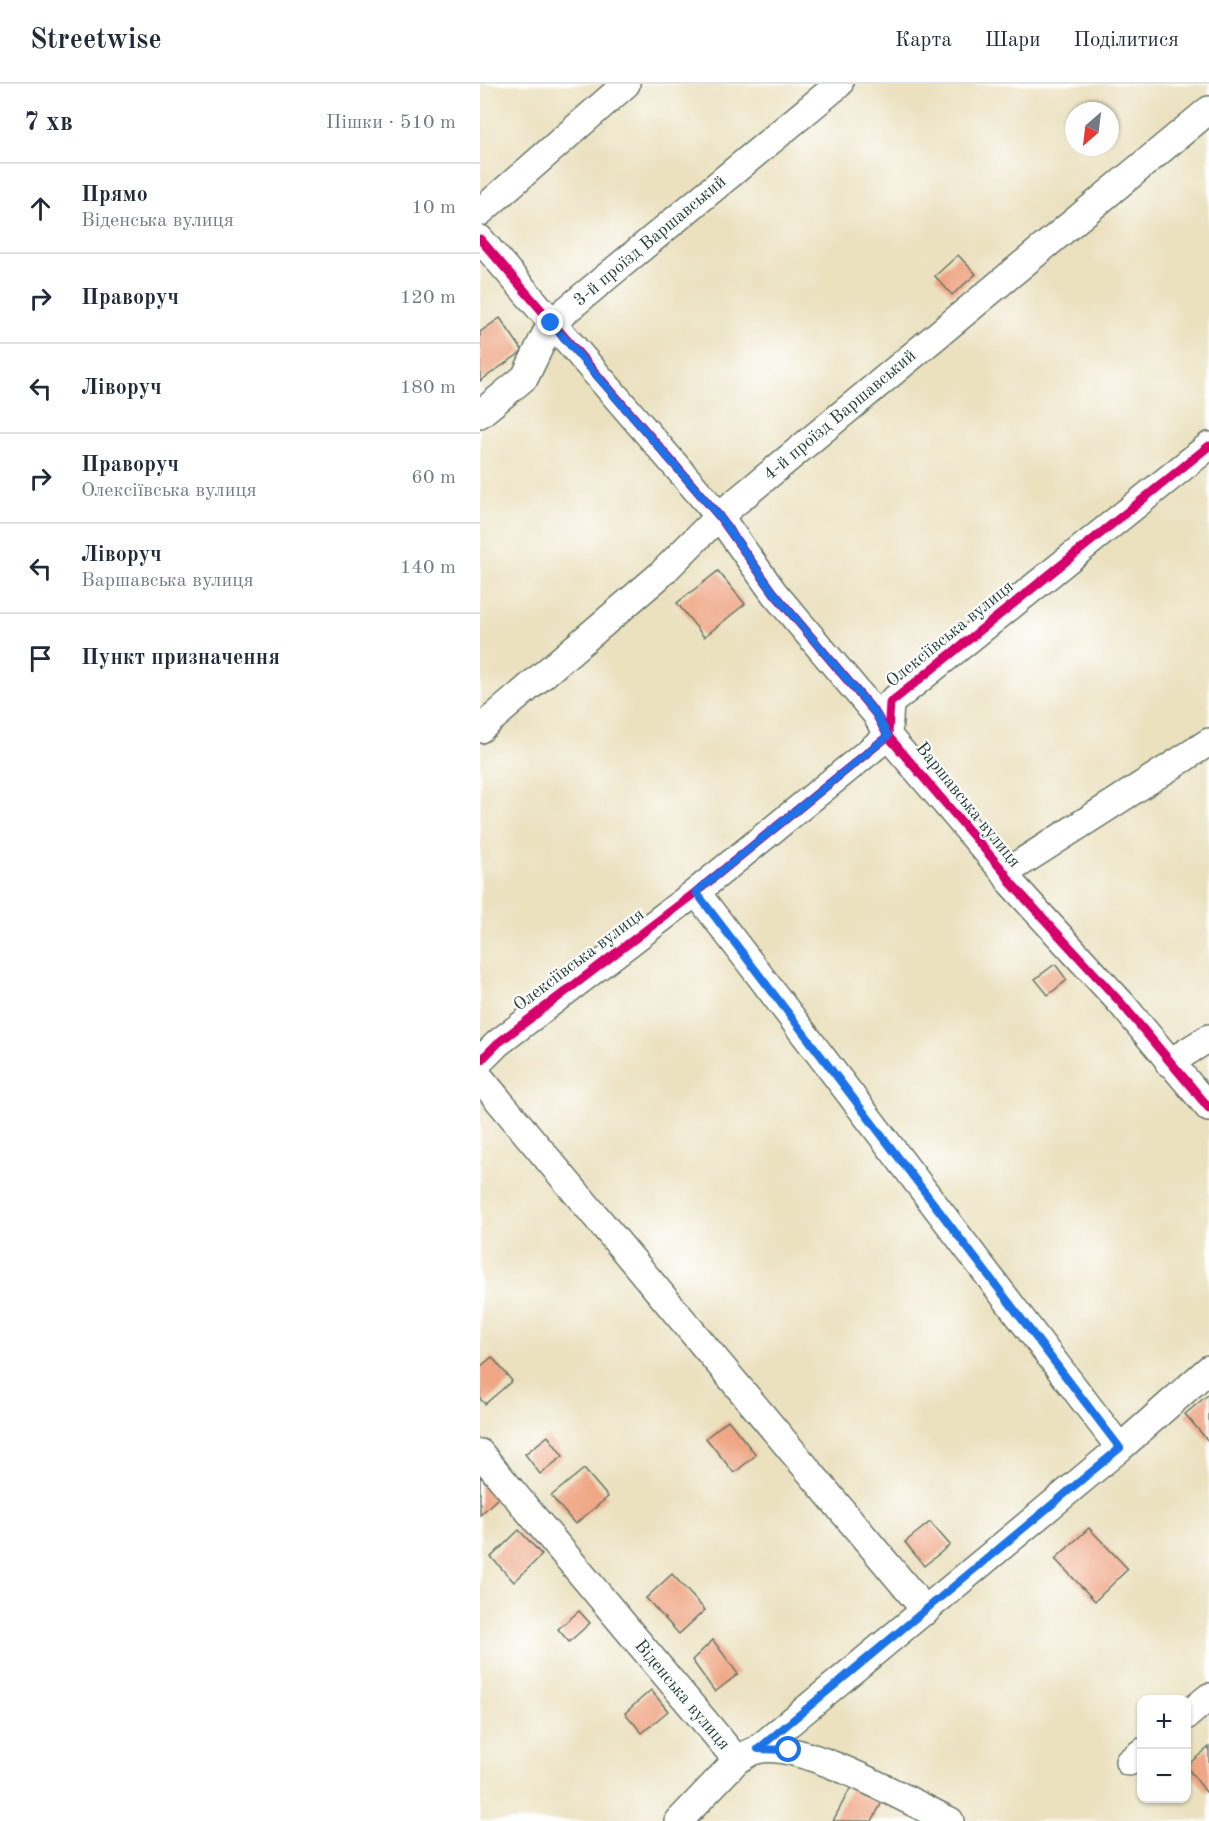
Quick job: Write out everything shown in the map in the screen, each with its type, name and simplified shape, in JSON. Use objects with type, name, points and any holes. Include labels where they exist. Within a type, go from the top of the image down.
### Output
[{"type":"street","points":[[480,212],[626,84]]},
{"type":"street","name":"3-й проїзд Варшавський","points":[[480,414],[525,377],[551,323],[839,84]]},
{"type":"street","name":"4-й проїзд Варшавський","points":[[480,729],[659,576],[719,516],[1209,110]]},
{"type":"street","name":"Варшавська вулиця","points":[[480,239],[719,516],[774,593],[876,714],[888,736],[1005,873],[1011,883],[1121,1003],[1209,1108]]},
{"type":"street","name":"Олексіївська вулиця","points":[[480,1061],[498,1043],[696,892],[888,736],[890,703],[1209,446]]},
{"type":"street","points":[[1005,873],[1209,742]]},
{"type":"street","points":[[696,892],[1120,1448]]},
{"type":"street","points":[[1169,1063],[1209,1038]]},
{"type":"street","points":[[480,1078],[926,1611]]},
{"type":"street","points":[[679,1821],[747,1755],[926,1611],[1120,1448],[1209,1369]]},
{"type":"street","name":"Віденська вулиця","points":[[480,1453],[747,1755],[789,1750],[816,1756],[950,1821]]},
{"type":"street","points":[[1191,1712],[1209,1697]]},
{"type":"building","points":[[958,255],[976,274],[952,295],[935,276]]},
{"type":"building","points":[[500,318],[523,351],[480,381],[480,332]]},
{"type":"building","points":[[718,571],[745,604],[704,637],[677,603]]},
{"type":"building","points":[[1055,964],[1067,980],[1048,995],[1035,979]]},
{"type":"building","points":[[492,1357],[512,1381],[485,1404],[480,1399],[480,1367]]},
{"type":"building","points":[[1209,1394],[1209,1442],[1185,1414]]},
{"type":"building","points":[[728,1420],[756,1455],[734,1473],[706,1438]]},
{"type":"building","points":[[548,1436],[563,1456],[540,1474],[525,1454]]},
{"type":"building","points":[[584,1469],[608,1497],[575,1524],[551,1496]]},
{"type":"building","points":[[480,1476],[499,1497],[480,1515]]},
{"type":"building","points":[[930,1522],[950,1545],[924,1566],[905,1542]]},
{"type":"building","points":[[1089,1528],[1128,1569],[1095,1601],[1055,1559]]},
{"type":"building","points":[[519,1530],[542,1555],[514,1582],[491,1557]]},
{"type":"building","points":[[672,1574],[705,1610],[679,1634],[646,1598]]},
{"type":"building","points":[[579,1611],[590,1623],[569,1642],[558,1629]]},
{"type":"building","points":[[713,1640],[738,1674],[715,1692],[692,1660]]},
{"type":"building","points":[[651,1690],[668,1711],[642,1733],[625,1713]]},
{"type":"building","points":[[1209,1747],[1209,1789],[1206,1792],[1191,1772],[1191,1762]]},
{"type":"building","points":[[852,1785],[882,1802],[872,1821],[833,1821]]},
{"type":"cycle path","points":[[480,239],[719,516],[774,593],[876,714],[888,736],[1005,873],[1011,883],[1121,1003],[1209,1108]]},
{"type":"cycle path","points":[[480,1061],[498,1043],[696,892],[888,736],[890,703],[1209,446]]},
{"type":"route","points":[[551,323],[719,516],[774,593],[876,714],[888,736],[696,892],[1120,1448],[758,1749],[789,1750]]}]
